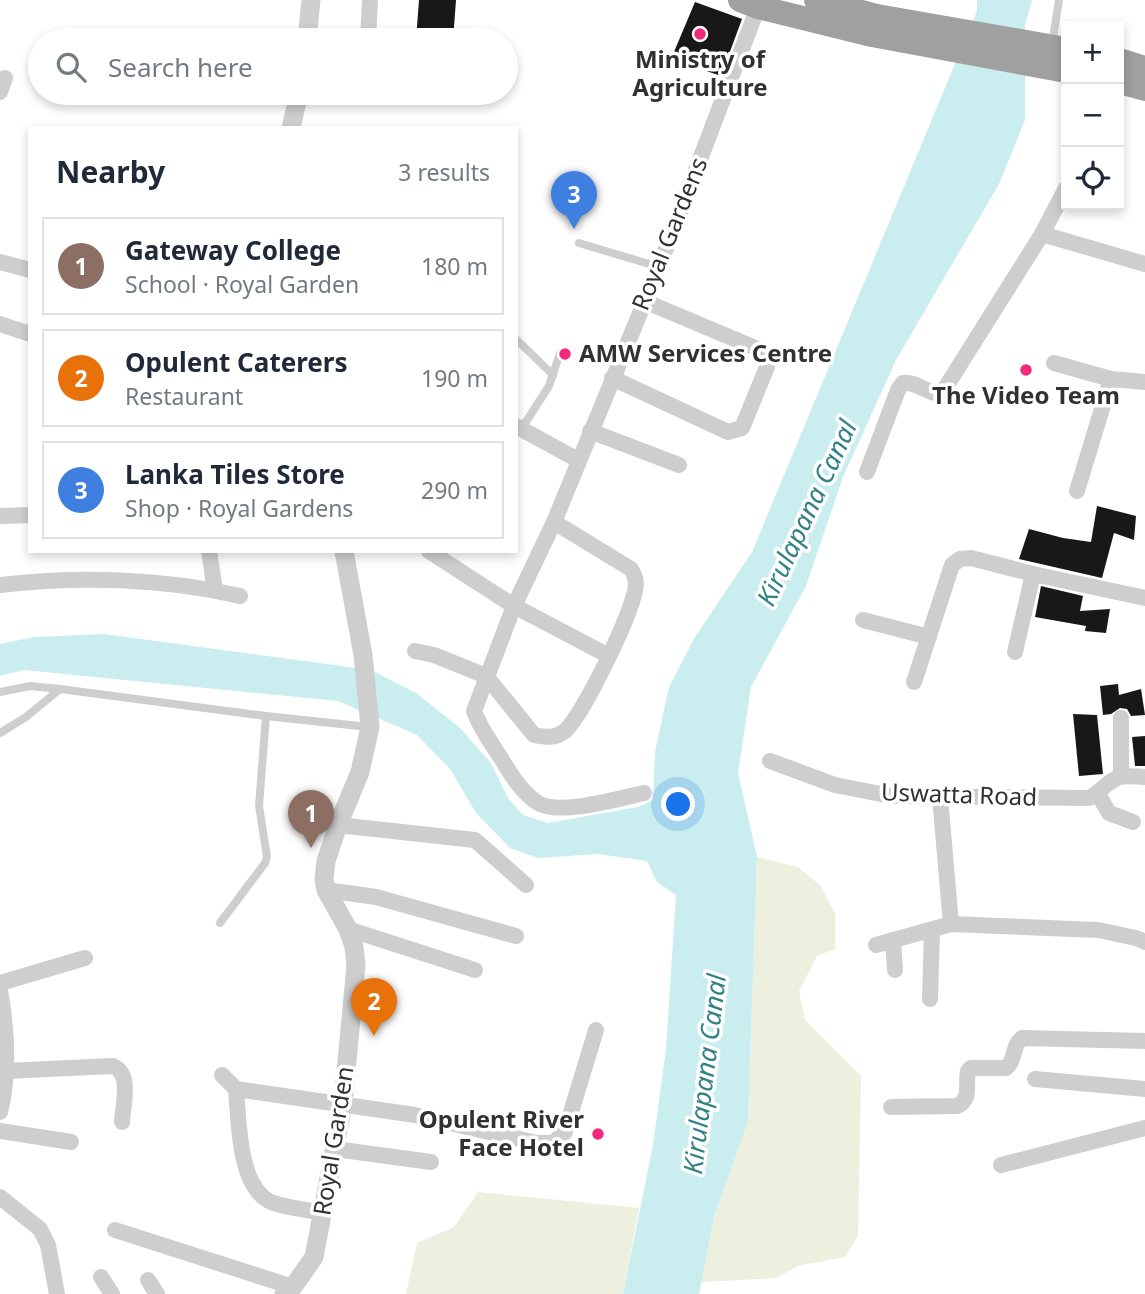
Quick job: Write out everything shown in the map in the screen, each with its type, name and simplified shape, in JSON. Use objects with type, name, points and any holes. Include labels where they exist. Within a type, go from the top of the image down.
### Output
[{"type":"highway","points":[[816,0],[881,8],[953,41]]},
{"type":"highway","points":[[749,4],[872,35],[953,41],[1061,57]]},
{"type":"highway","points":[[1124,62],[1145,68]]},
{"type":"highway","points":[[1124,83],[1145,89]]},
{"type":"street","points":[[308,28],[311,0]]},
{"type":"street","points":[[369,28],[370,0]]},
{"type":"street","name":"Royal Gardens","points":[[644,793],[600,803],[559,808],[540,805],[522,788],[474,711],[514,606],[554,522],[659,267],[749,4]]},
{"type":"street","points":[[291,126],[296,105]]},
{"type":"street","points":[[867,472],[898,390],[903,383],[912,382],[940,394],[1042,234],[1061,198]]},
{"type":"street","points":[[1042,234],[1145,264]]},
{"type":"street","points":[[0,262],[28,269]]},
{"type":"street","points":[[612,379],[728,432],[742,428],[767,367],[765,352],[644,301]]},
{"type":"street","points":[[0,324],[28,333]]},
{"type":"street","points":[[1054,363],[1111,379],[1145,382]]},
{"type":"street","points":[[1077,491],[1111,379]]},
{"type":"street","points":[[519,427],[578,460]]},
{"type":"street","points":[[590,431],[679,465]]},
{"type":"street","points":[[0,516],[28,514]]},
{"type":"street","points":[[415,651],[434,655],[486,676],[534,735],[551,738],[564,732],[578,714],[609,656],[637,581],[631,569],[554,522]]},
{"type":"street","points":[[209,553],[215,590]]},
{"type":"street","points":[[344,553],[363,655],[370,722],[360,772],[326,862],[326,890],[376,897],[516,936]]},
{"type":"street","points":[[432,553],[514,606],[609,656]]},
{"type":"street","points":[[915,682],[952,565],[960,559],[971,558],[1145,598]]},
{"type":"street","points":[[1015,652],[1033,574]]},
{"type":"street","points":[[0,585],[96,578],[215,590],[240,596]]},
{"type":"street","points":[[863,620],[929,637]]},
{"type":"street","points":[[1121,718],[1121,776]]},
{"type":"street","name":"Uswatta Road","points":[[770,761],[835,785],[891,796],[1089,798],[1098,794]]},
{"type":"street","points":[[1133,822],[1109,813],[1098,794],[1121,776],[1145,777]]},
{"type":"street","points":[[940,797],[951,925]]},
{"type":"street","points":[[338,825],[475,840],[526,885]]},
{"type":"street","name":"Royal Garden","points":[[288,1291],[314,1257],[343,1104],[356,965],[348,929],[326,890]]},
{"type":"street","points":[[876,945],[951,925],[1098,930],[1136,937],[1145,942]]},
{"type":"street","points":[[348,929],[475,971]]},
{"type":"street","points":[[930,999],[932,930]]},
{"type":"street","points":[[893,940],[895,970]]},
{"type":"street","points":[[0,982],[85,958]]},
{"type":"street","points":[[0,990],[6,1070],[0,1112]]},
{"type":"street","points":[[222,1075],[236,1089],[415,1115],[537,1143],[553,1143],[565,1132],[596,1030]]},
{"type":"street","points":[[891,1107],[957,1106],[964,1103],[967,1097],[968,1071],[971,1068],[1006,1068],[1011,1064],[1017,1042],[1022,1038],[1145,1041]]},
{"type":"street","points":[[6,1070],[113,1066],[120,1069],[124,1076],[122,1122]]},
{"type":"street","points":[[1035,1079],[1145,1089]]},
{"type":"street","points":[[236,1089],[245,1164],[251,1182],[269,1201],[323,1213]]},
{"type":"street","points":[[1001,1165],[1145,1128]]},
{"type":"street","points":[[0,1131],[71,1142]]},
{"type":"street","points":[[334,1149],[431,1162]]},
{"type":"street","points":[[0,1197],[40,1229],[48,1245],[57,1294]]},
{"type":"street","points":[[115,1230],[288,1291]]},
{"type":"street","points":[[101,1277],[112,1294]]},
{"type":"lane","points":[[1059,0],[1061,57]]},
{"type":"lane","points":[[579,243],[659,267]]},
{"type":"lane","points":[[518,341],[553,375]]},
{"type":"lane","points":[[519,427],[553,375],[560,353]]},
{"type":"lane","points":[[0,692],[30,687],[60,689],[266,716],[370,722]]},
{"type":"lane","points":[[0,733],[26,718],[60,689]]},
{"type":"lane","points":[[220,923],[265,863],[259,806],[266,716]]},
{"type":"green space","points":[[757,857],[798,867],[820,885],[835,913],[835,949],[817,956],[799,991],[805,1020],[861,1076],[858,1236],[845,1257],[798,1266],[776,1278],[701,1282],[714,1217],[748,1122]]},
{"type":"green space","points":[[478,1192],[639,1208],[623,1294],[406,1294],[417,1243],[454,1227]]},
{"type":"water","name":"Kirulapana Canal","points":[[977,0],[1032,0],[1025,25],[1025,120],[999,184],[896,360],[843,477],[806,586],[751,687],[738,773],[757,857],[748,1122],[714,1217],[699,1294],[623,1294],[653,1145],[666,1049],[676,895],[657,882],[647,861],[598,854],[538,858],[510,848],[476,813],[450,769],[417,735],[338,701],[24,670],[0,676],[0,644],[34,637],[104,634],[371,670],[416,693],[459,727],[491,763],[508,798],[523,815],[548,823],[638,807],[653,800],[655,752],[669,687],[695,637],[752,552],[977,11]]},
{"type":"building","points":[[419,0],[456,0],[454,28],[417,28]]},
{"type":"building","name":"Ministry of Agriculture","points":[[695,2],[742,19],[721,76],[671,59]]},
{"type":"building","points":[[1097,506],[1136,516],[1134,540],[1114,533],[1102,578],[1019,559],[1029,529],[1091,542]]},
{"type":"building","points":[[1041,586],[1083,596],[1080,611],[1110,609],[1106,633],[1085,631],[1086,626],[1035,617]]},
{"type":"building","points":[[1118,684],[1119,695],[1141,689],[1145,715],[1131,716],[1127,709],[1120,708],[1111,714],[1103,715],[1100,686]]},
{"type":"building","points":[[1073,714],[1097,715],[1103,774],[1079,776]]},
{"type":"building","points":[[1145,736],[1145,766],[1135,766],[1132,737]]},
{"type":"place","name":"Ministry of Agriculture","points":[[700,34]]},
{"type":"place","name":"Lanka Tiles Store","points":[[574,229]]},
{"type":"place","name":"AMW Services Centre","points":[[565,354]]},
{"type":"place","name":"The Video Team","points":[[1026,370]]},
{"type":"place","name":"Gateway College","points":[[311,848]]},
{"type":"place","name":"Opulent Caterers","points":[[374,1036]]},
{"type":"place","name":"Opulent River Face Hotel","points":[[598,1134]]}]
